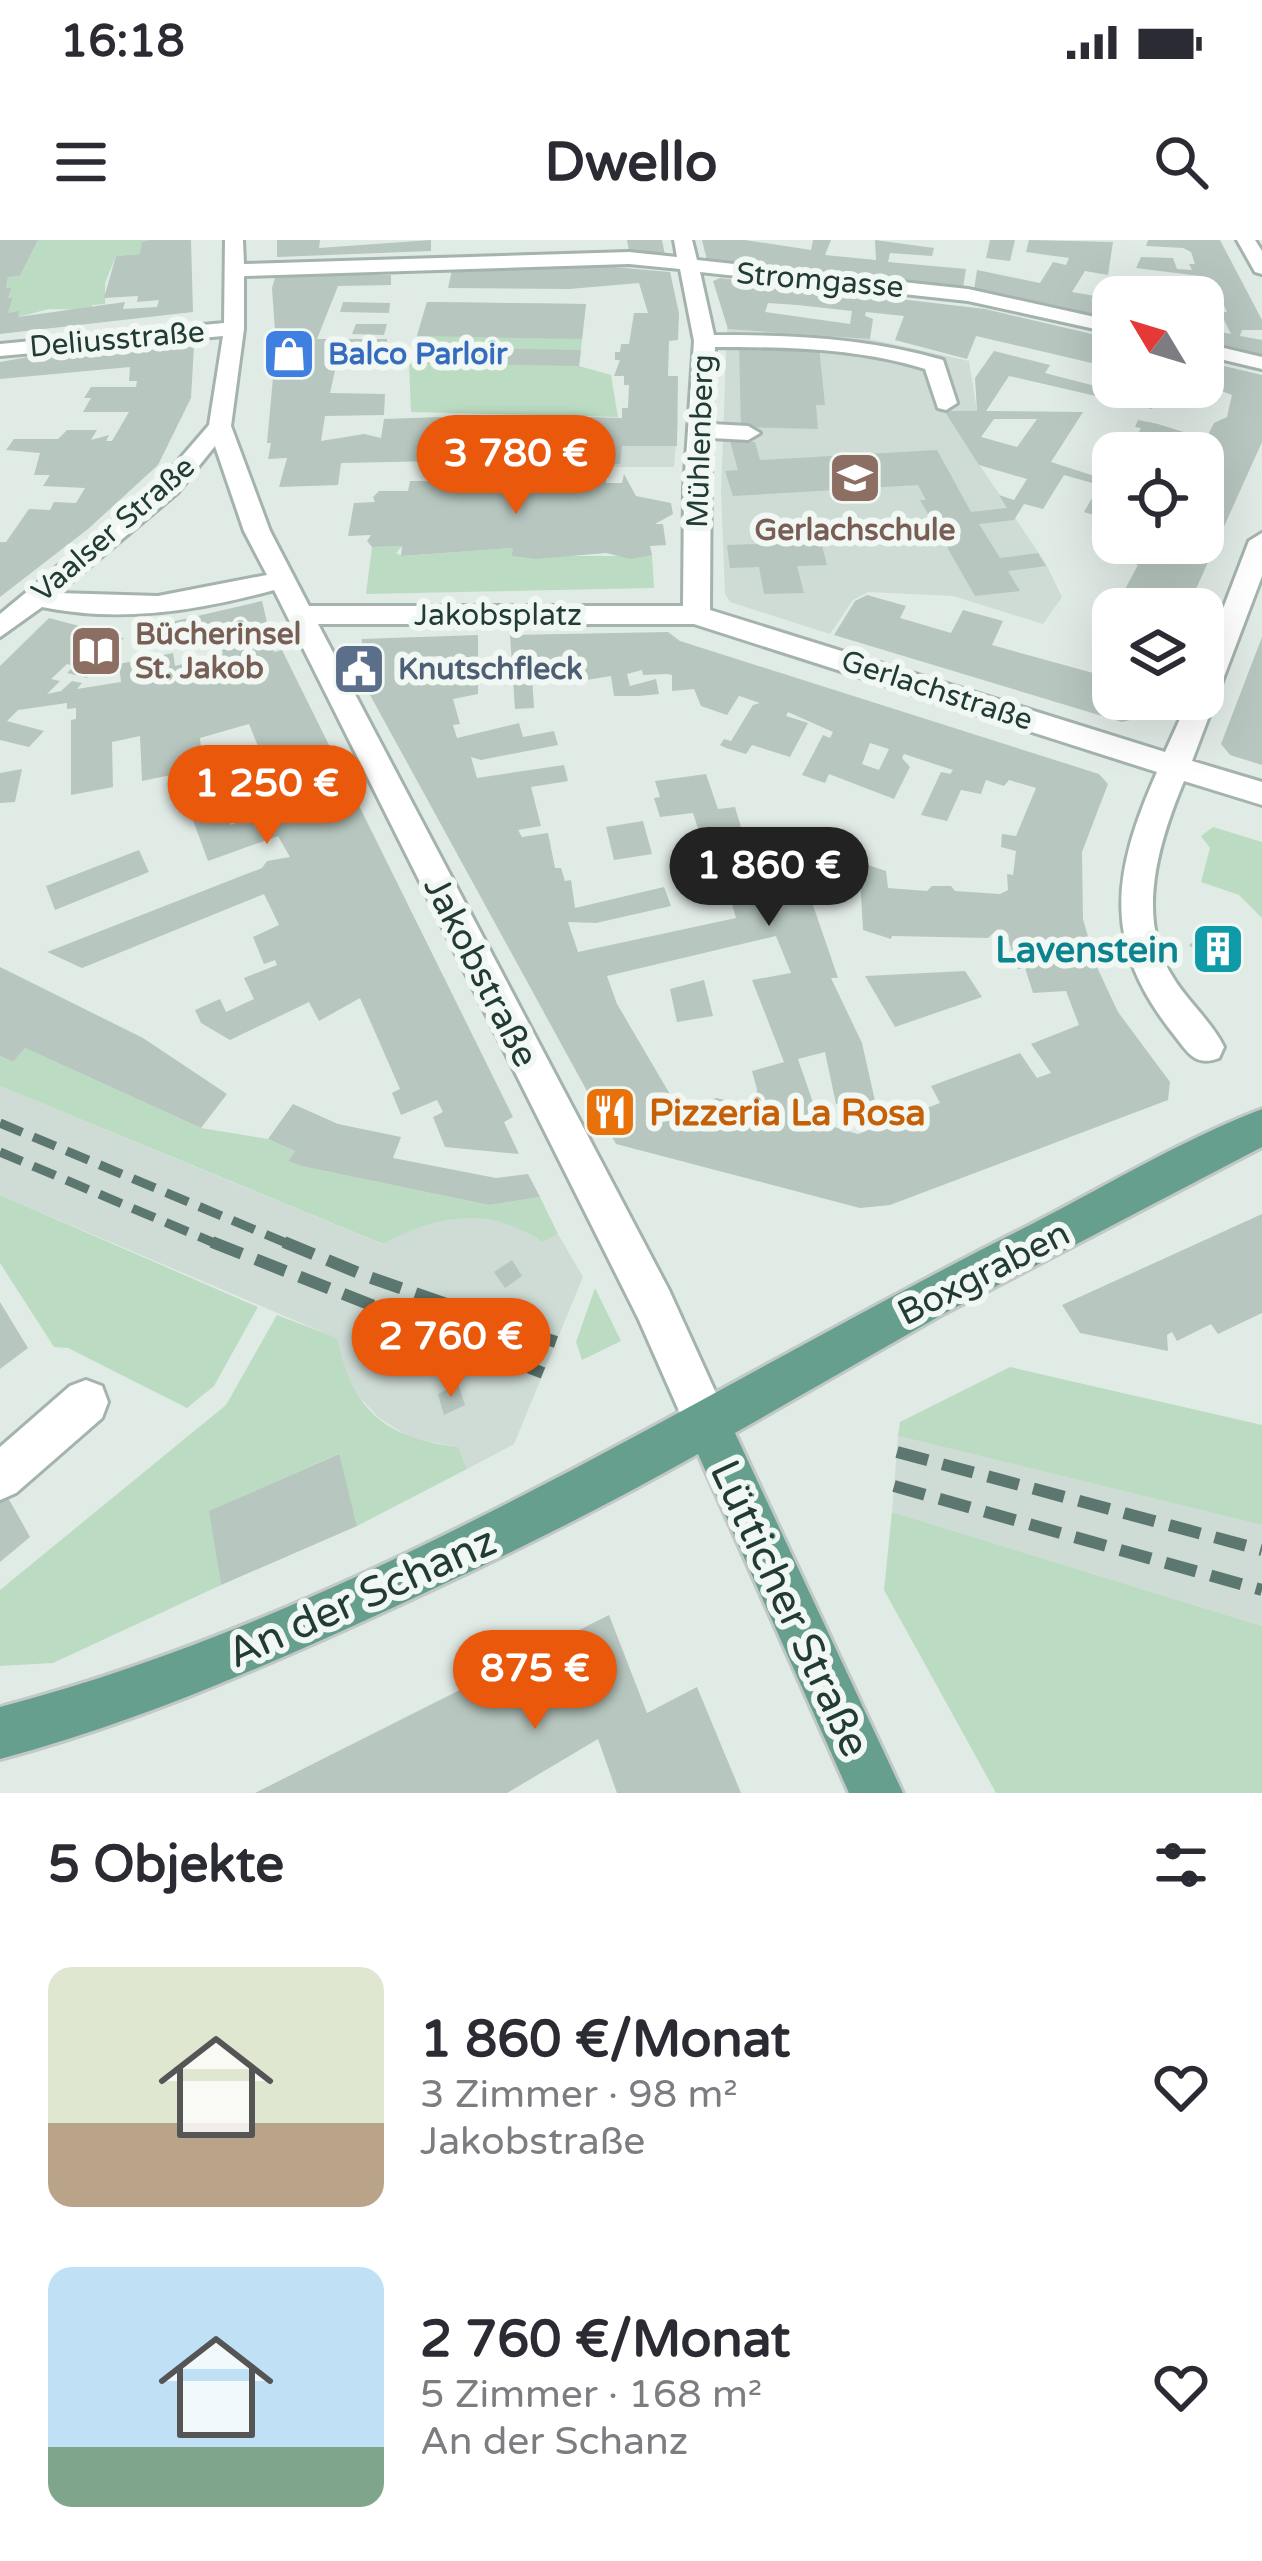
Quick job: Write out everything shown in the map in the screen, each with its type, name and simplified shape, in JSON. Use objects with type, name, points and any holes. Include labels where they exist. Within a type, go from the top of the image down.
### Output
[{"type":"main road","name":"Boxgraben","points":[[707,1422],[895,1317],[1262,1127]]},
{"type":"main road","name":"An der Schanz","points":[[0,1732],[79,1712],[235,1654],[500,1534],[707,1422]]},
{"type":"main road","name":"Lütticher Straße","points":[[707,1422],[876,1793]]},
{"type":"street","name":"Jakobstraße","points":[[234,240],[234,329],[220,426],[290,598],[659,1316],[707,1422]]},
{"type":"street","points":[[467,240],[481,260]]},
{"type":"street","points":[[556,257],[570,240]]},
{"type":"street","name":"Mühlenberg","points":[[683,240],[705,341],[696,616]]},
{"type":"street","points":[[1246,240],[1262,268]]},
{"type":"street","name":"Stromgasse","points":[[236,270],[629,257],[690,268],[968,295],[1092,322]]},
{"type":"street","name":"Deliusstraße","points":[[0,350],[66,340],[234,329]]},
{"type":"street","points":[[705,341],[899,352],[934,365],[946,403]]},
{"type":"street","points":[[1224,354],[1262,362]]},
{"type":"street","name":"Vaalser Straße","points":[[0,628],[168,488],[220,426]]},
{"type":"street","points":[[700,430],[748,433]]},
{"type":"street","points":[[1224,643],[1262,541]]},
{"type":"street","name":"Jakobsplatz","points":[[35,597],[88,607],[290,598],[696,616]]},
{"type":"street","name":"Gerlachstraße","points":[[696,616],[1262,794]]},
{"type":"street","points":[[1195,720],[1139,872],[1137,920],[1144,956],[1172,1006],[1206,1047]]},
{"type":"street","points":[[0,1477],[86,1402]]},
{"type":"shaded area","name":"Gerlachschule","points":[[727,328],[870,339],[969,361],[977,411],[944,412],[1046,564],[1062,597],[1043,624],[953,596],[868,592],[853,600],[830,634],[730,602],[725,594],[721,492]]},
{"type":"shaded area","points":[[524,418],[678,419],[674,467],[520,467]]},
{"type":"shaded area","points":[[0,1086],[382,1244],[419,1225],[458,1215],[513,1224],[542,1242],[558,1234],[583,1277],[514,1444],[467,1469],[458,1447],[411,1438],[379,1418],[349,1386],[336,1338],[0,1195]]},
{"type":"shaded area","points":[[898,1436],[1262,1525],[1262,1626],[892,1512]]},
{"type":"green space","points":[[38,240],[150,240],[140,254],[116,256],[105,283],[105,304],[92,305],[91,310],[49,309],[18,317],[18,312],[8,313],[13,299],[8,298],[8,277],[20,276]]},
{"type":"green space","points":[[427,302],[586,304],[579,366],[611,375],[618,417],[411,412],[409,363]]},
{"type":"green space","points":[[402,546],[396,553],[402,556],[513,548],[513,556],[652,555],[654,588],[366,594],[372,547]]},
{"type":"green space","points":[[1213,827],[1262,842],[1262,918],[1239,895],[1201,882],[1210,848],[1201,836]]},
{"type":"green space","points":[[25,1048],[201,1128],[268,1139],[295,1151],[288,1161],[301,1166],[489,1205],[540,1197],[558,1234],[542,1242],[502,1223],[462,1218],[423,1226],[383,1244],[0,1086],[0,1056],[13,1062]]},
{"type":"green space","points":[[0,1195],[258,1307],[214,1386],[187,1408],[68,1348],[54,1347],[0,1263]]},
{"type":"green space","points":[[595,1288],[621,1341],[582,1360],[576,1342]]},
{"type":"green space","points":[[277,1315],[337,1338],[352,1384],[376,1416],[410,1436],[458,1447],[467,1469],[357,1526],[338,1454],[210,1511],[221,1585],[53,1663],[0,1666],[0,1590],[226,1405]]},
{"type":"green space","points":[[1010,1367],[1262,1425],[1262,1525],[898,1436],[900,1422]]},
{"type":"green space","points":[[892,1512],[1262,1626],[1262,1793],[996,1793],[884,1590]]},
{"type":"building","points":[[0,240],[38,240],[20,276],[8,277],[8,298],[13,298],[8,313],[19,311],[18,317],[125,302],[123,309],[157,307],[159,300],[137,302],[138,296],[104,298],[116,256],[140,254],[142,242],[150,240],[191,240],[193,312],[0,334]]},
{"type":"building","points":[[277,240],[320,240],[319,248],[431,240],[431,251],[277,257]]},
{"type":"building","points":[[627,240],[662,240],[665,255],[629,251]]},
{"type":"building","points":[[702,240],[745,240],[811,250],[813,240],[831,240],[825,255],[876,260],[875,240],[934,248],[932,256],[890,253],[888,262],[966,269],[963,288],[707,260]]},
{"type":"building","points":[[990,240],[1015,240],[1010,261],[986,258]]},
{"type":"building","points":[[1029,240],[1113,242],[1108,275],[1085,271],[1072,292],[1092,295],[1092,315],[974,290],[977,270],[1040,283],[1053,262],[1066,265],[1069,258],[1026,252]]},
{"type":"building","points":[[1148,240],[1220,240],[1262,320],[1262,330],[1242,330],[1240,336],[1262,340],[1262,357],[1224,349],[1224,333],[1231,334],[1224,320],[1224,276],[1136,268],[1141,257],[1173,258],[1177,269],[1192,270],[1189,264],[1195,264],[1191,252],[1183,248],[1146,246]]},
{"type":"building","points":[[591,265],[670,272],[679,313],[678,340],[669,341],[668,376],[678,376],[677,446],[622,446],[620,464],[583,463],[588,417],[622,418],[622,408],[628,408],[629,385],[624,385],[624,376],[614,376],[620,360],[615,360],[615,352],[620,352],[621,344],[629,344],[634,313],[648,313],[639,283],[569,289],[448,288],[452,270]]},
{"type":"building","points":[[391,275],[391,285],[338,286],[317,339],[387,339],[387,354],[364,353],[366,346],[334,346],[337,362],[330,393],[385,394],[384,415],[325,416],[321,441],[364,434],[381,438],[384,419],[441,417],[439,461],[341,463],[338,485],[279,487],[287,458],[268,459],[271,443],[267,443],[276,345],[272,288],[275,278]]},
{"type":"building","points":[[720,278],[985,309],[1092,334],[1092,363],[976,336],[967,359],[895,340],[904,316],[866,312],[873,319],[870,339],[728,329],[713,281]],"holes":[[[768,303],[852,311],[850,324],[765,312]]]},
{"type":"building","points":[[343,302],[390,303],[389,313],[340,312]]},
{"type":"building","points":[[427,302],[586,304],[582,339],[417,336]]},
{"type":"building","points":[[356,324],[387,324],[384,335],[352,334]]},
{"type":"building","points":[[739,345],[819,347],[825,405],[816,405],[818,429],[741,427]]},
{"type":"building","points":[[194,346],[191,398],[158,465],[88,529],[0,597],[0,542],[6,542],[29,509],[50,510],[54,502],[76,503],[85,488],[43,486],[50,475],[34,475],[40,453],[6,450],[14,439],[58,439],[67,430],[97,430],[91,440],[109,435],[106,441],[112,441],[129,412],[83,412],[91,398],[84,398],[91,387],[136,387],[137,381],[129,381],[130,367],[0,379],[0,362],[56,352]]},
{"type":"building","points":[[414,347],[581,350],[579,366],[409,363]]},
{"type":"building","points":[[994,351],[1050,365],[1045,373],[1092,385],[1092,395],[1009,376],[986,411],[1083,412],[1051,462],[1092,475],[1092,483],[1064,475],[1043,509],[1024,504],[1014,520],[979,524],[1000,558],[1038,553],[1046,566],[1008,571],[1020,591],[975,596],[920,500],[926,500],[918,485],[733,496],[725,471],[738,470],[730,441],[755,442],[760,460],[937,450],[971,512],[1007,508],[999,495],[1014,500],[1027,479],[979,465],[944,411],[977,411],[975,378]],"holes":[[[994,419],[1037,419],[1017,447],[981,437]]]},
{"type":"building","points":[[1224,366],[1262,375],[1262,442],[1224,527],[1224,432],[1210,432],[1214,423],[1227,417],[1232,395],[1224,392]]},
{"type":"building","points":[[1138,420],[1184,432],[1139,432],[1141,428],[1135,427]]},
{"type":"building","points":[[578,469],[606,472],[606,483],[622,483],[624,474],[636,496],[671,503],[673,514],[655,524],[663,524],[666,545],[650,546],[652,555],[631,559],[606,553],[536,559],[512,556],[513,548],[401,556],[402,546],[372,547],[367,541],[371,535],[348,536],[354,503],[375,502],[379,491],[408,491],[410,481],[514,482],[514,474]]},
{"type":"building","points":[[821,542],[827,565],[797,566],[804,593],[764,594],[759,567],[730,568],[727,545]]},
{"type":"building","points":[[1207,564],[1196,588],[1126,588],[1138,565]]},
{"type":"building","points":[[867,595],[906,606],[900,618],[951,633],[963,610],[1003,621],[992,645],[1092,673],[1092,713],[834,635],[855,601]]},
{"type":"building","points":[[262,601],[274,652],[282,650],[513,1117],[504,1122],[519,1154],[445,1147],[433,1117],[443,1112],[437,1100],[401,1115],[392,1093],[400,1089],[360,998],[319,1021],[309,1002],[230,1040],[201,1023],[195,1010],[220,999],[226,1012],[254,999],[244,978],[277,965],[275,960],[264,964],[253,937],[279,925],[264,894],[82,968],[47,952],[262,868],[267,861],[290,857],[278,836],[208,861],[176,774],[142,781],[140,736],[112,742],[113,787],[71,795],[71,720],[76,719],[76,708],[67,709],[67,703],[18,710],[7,721],[44,731],[29,747],[0,740],[0,666],[49,618],[124,638],[87,678],[67,673],[74,666],[67,664],[51,679],[60,681],[47,694],[61,691],[72,681],[82,683],[77,689],[121,682],[119,664],[173,653],[175,666],[223,654],[221,645],[210,647],[206,631],[149,645],[145,628]],"holes":[[[249,724],[260,751],[268,748],[276,766],[264,764],[221,777],[216,765],[203,768],[200,738]],[[285,785],[292,802],[231,825],[225,812],[277,794]]]},
{"type":"building","points":[[668,632],[680,641],[1099,774],[1108,784],[1082,852],[1083,919],[1096,965],[1118,1012],[1170,1082],[1168,1100],[890,1205],[860,1208],[616,1144],[364,684],[359,665],[362,639],[478,635],[478,694],[453,699],[460,724],[453,725],[457,738],[519,723],[523,737],[554,731],[558,745],[481,760],[471,757],[477,778],[564,765],[568,781],[531,787],[541,826],[518,830],[522,837],[548,833],[555,868],[561,868],[565,881],[571,880],[575,908],[664,887],[671,906],[596,923],[568,922],[578,952],[736,918],[725,879],[715,881],[693,813],[660,817],[654,798],[660,797],[655,781],[706,774],[718,809],[735,807],[754,871],[784,867],[804,879],[838,978],[831,978],[862,1043],[875,1101],[836,1104],[825,1052],[798,1059],[820,1123],[858,1134],[940,1103],[931,1086],[1020,1053],[1037,1078],[1051,1073],[1031,1044],[1079,1025],[1066,991],[1033,993],[1025,968],[1018,969],[1007,936],[998,929],[988,938],[891,939],[863,930],[859,862],[886,871],[888,888],[927,891],[932,886],[951,886],[955,891],[1000,894],[1008,890],[1007,874],[1013,875],[1016,851],[1001,847],[1002,834],[1016,836],[1036,788],[1009,780],[1004,786],[986,780],[981,794],[961,790],[947,821],[921,815],[941,772],[953,770],[904,754],[910,767],[894,799],[829,774],[825,783],[802,775],[823,735],[830,738],[833,732],[788,712],[786,716],[808,723],[790,757],[752,745],[746,754],[726,748],[720,745],[724,739],[731,741],[753,705],[760,703],[739,696],[727,715],[701,706],[694,689],[672,691],[672,675],[643,675],[642,670],[627,674],[630,686],[656,679],[659,694],[614,696],[611,676],[562,684],[562,678],[526,673],[532,677],[534,708],[515,709],[510,635]],"holes":[[[442,656],[443,672],[415,676],[417,657]],[[870,743],[889,749],[879,770],[862,764]],[[776,936],[791,973],[752,980],[784,1062],[752,1071],[757,1089],[754,1106],[716,1098],[681,1113],[617,1004],[607,976]]]},
{"type":"building","points":[[1262,637],[1262,765],[1230,755],[1221,744]]},
{"type":"building","points":[[22,769],[15,802],[0,803],[0,773]]},
{"type":"building","points":[[643,821],[652,854],[614,860],[606,827]]},
{"type":"building","points":[[139,850],[149,872],[55,910],[46,886]]},
{"type":"building","name":"Lavenstein","points":[[1217,925],[1241,947],[1239,965],[1213,965],[1189,945]]},
{"type":"building","points":[[0,967],[143,1038],[227,1094],[201,1128],[25,1048],[13,1062],[0,1056]]},
{"type":"building","points":[[965,971],[982,997],[895,1027],[865,976]]},
{"type":"building","points":[[704,980],[713,1016],[677,1022],[670,989]]},
{"type":"building","points":[[293,1104],[338,1124],[401,1137],[393,1158],[496,1178],[528,1174],[540,1197],[489,1205],[301,1166],[288,1161],[295,1151],[268,1139]]},
{"type":"building","points":[[1262,1214],[1262,1313],[1218,1334],[1211,1324],[1177,1341],[1172,1332],[1167,1335],[1168,1351],[1080,1333],[1062,1305]]},
{"type":"building","points":[[512,1260],[522,1276],[505,1288],[494,1272]]},
{"type":"building","points":[[0,1302],[28,1348],[0,1369]]},
{"type":"building","points":[[458,1384],[465,1405],[444,1415],[438,1394]]},
{"type":"building","points":[[339,1454],[357,1526],[221,1585],[209,1511]]},
{"type":"building","points":[[6,1494],[30,1537],[0,1562],[0,1499]]},
{"type":"building","points":[[609,1615],[647,1713],[697,1687],[741,1793],[617,1793],[598,1739],[507,1793],[255,1793]]},
{"type":"railway","points":[[0,1123],[291,1245]]},
{"type":"railway","points":[[0,1152],[219,1245]]},
{"type":"railway","points":[[212,1242],[543,1373]]},
{"type":"railway","points":[[284,1242],[366,1276],[556,1342]]},
{"type":"railway","points":[[897,1452],[1262,1550]]},
{"type":"railway","points":[[894,1486],[1262,1590]]},
{"type":"place","name":"Balco Parloir","points":[[289,354]]},
{"type":"place","name":"Gerlachschule","points":[[855,478]]},
{"type":"place","name":"Bücherinsel St. Jakob","points":[[96,651]]},
{"type":"place","name":"Knutschfleck","points":[[359,669]]},
{"type":"place","name":"Lavenstein","points":[[1218,949]]},
{"type":"place","name":"Pizzeria La Rosa","points":[[610,1112]]}]
